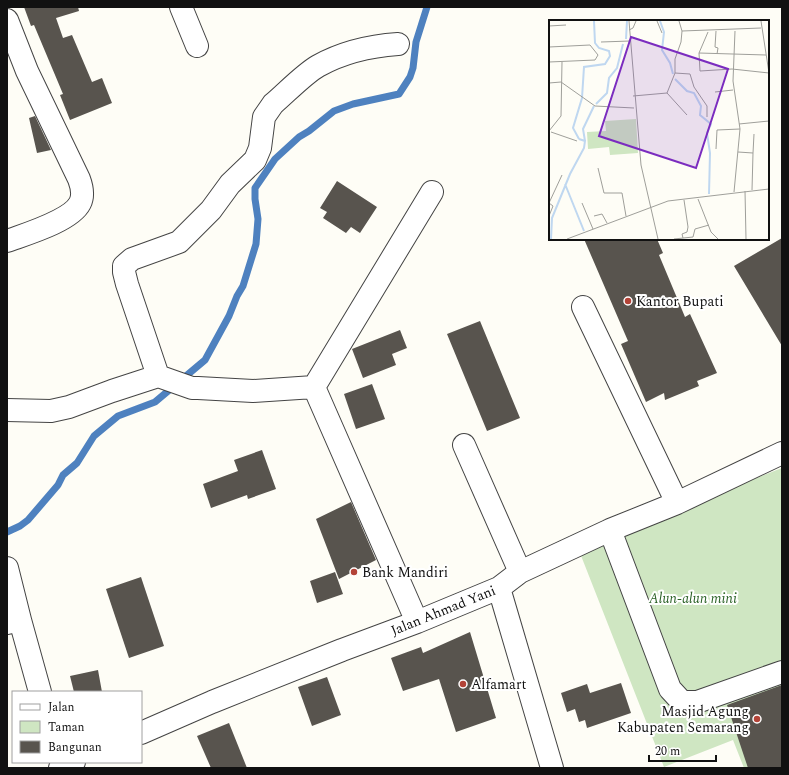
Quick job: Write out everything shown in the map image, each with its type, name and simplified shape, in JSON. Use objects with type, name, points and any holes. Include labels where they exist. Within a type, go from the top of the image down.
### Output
[{"type":"street","points":[[181,7],[197,46]]},
{"type":"street","points":[[7,20],[27,71],[82,187],[80,203],[76,210],[39,230],[7,241]]},
{"type":"street","points":[[158,376],[127,284],[124,266],[132,259],[179,242],[211,210],[230,184],[255,160],[260,148],[264,117],[268,110],[273,104],[317,67],[338,56],[355,50],[378,45],[398,44]]},
{"type":"street","points":[[314,387],[432,192]]},
{"type":"street","points":[[584,307],[677,503]]},
{"type":"street","points":[[7,410],[51,411],[69,407],[158,376],[187,386],[198,388],[253,390],[314,387]]},
{"type":"street","points":[[314,387],[417,622]]},
{"type":"street","points":[[464,445],[520,572]]},
{"type":"street","name":"Jalan Ahmad Yani","points":[[142,733],[219,699],[417,622],[499,588],[520,572],[610,530],[677,503],[782,453]]},
{"type":"street","points":[[610,530],[670,689],[682,702],[697,702],[782,672]]},
{"type":"street","points":[[7,568],[13,621],[40,691]]},
{"type":"street","points":[[499,588],[552,768]]},
{"type":"green space","name":"Alun-alun mini","points":[[782,468],[782,768],[744,768],[733,740],[664,767],[578,548]]},
{"type":"building","points":[[24,7],[78,7],[79,11],[56,18],[63,38],[72,35],[92,82],[102,78],[112,103],[70,120],[60,95],[63,94],[34,25],[31,26]]},
{"type":"building","points":[[35,116],[51,150],[37,153],[29,118]]},
{"type":"building","points":[[337,181],[377,207],[360,233],[351,227],[346,233],[323,218],[327,212],[320,208]]},
{"type":"building","points":[[782,238],[782,346],[734,266]]},
{"type":"building","points":[[584,240],[657,240],[663,253],[659,255],[685,317],[690,314],[717,373],[697,381],[699,386],[665,400],[664,393],[646,402],[621,344],[628,341]]},
{"type":"building","points":[[480,321],[520,418],[487,431],[447,334]]},
{"type":"building","points":[[400,330],[407,348],[392,354],[396,365],[363,378],[352,349]]},
{"type":"building","points":[[372,384],[385,419],[356,429],[344,394]]},
{"type":"building","points":[[262,450],[276,489],[248,499],[247,495],[211,508],[203,484],[238,471],[234,460]]},
{"type":"building","points":[[351,502],[376,560],[339,579],[316,519]]},
{"type":"building","points":[[335,572],[343,594],[317,603],[310,581]]},
{"type":"building","points":[[141,577],[164,646],[129,658],[106,589]]},
{"type":"building","name":"Alfamart","points":[[470,632],[496,718],[456,732],[439,679],[403,691],[391,658],[421,647],[423,653]]},
{"type":"building","points":[[98,670],[102,691],[74,691],[70,676]]},
{"type":"building","points":[[327,677],[341,715],[312,726],[298,687]]},
{"type":"building","points":[[621,683],[631,713],[587,728],[585,720],[579,722],[575,709],[567,712],[561,693],[587,684],[590,693]]},
{"type":"building","name":"Masjid Agung Kabupaten Semarang","points":[[782,685],[782,768],[748,768],[727,705]]},
{"type":"building","points":[[229,723],[247,768],[211,768],[197,736]]},
{"type":"waterway","points":[[7,532],[20,526],[28,520],[58,485],[63,475],[77,463],[94,436],[118,416],[155,402],[205,360],[229,316],[237,296],[243,286],[256,244],[258,219],[255,188],[275,159],[299,137],[334,111],[353,104],[399,94],[410,77],[413,68],[416,42],[427,7]]},
{"type":"place","name":"Kantor Bupati","points":[[628,301]]},
{"type":"place","name":"Bank Mandiri","points":[[354,572]]},
{"type":"place","name":"Alfamart","points":[[463,684]]},
{"type":"place","name":"Masjid Agung Kabupaten Semarang","points":[[757,719]]}]
